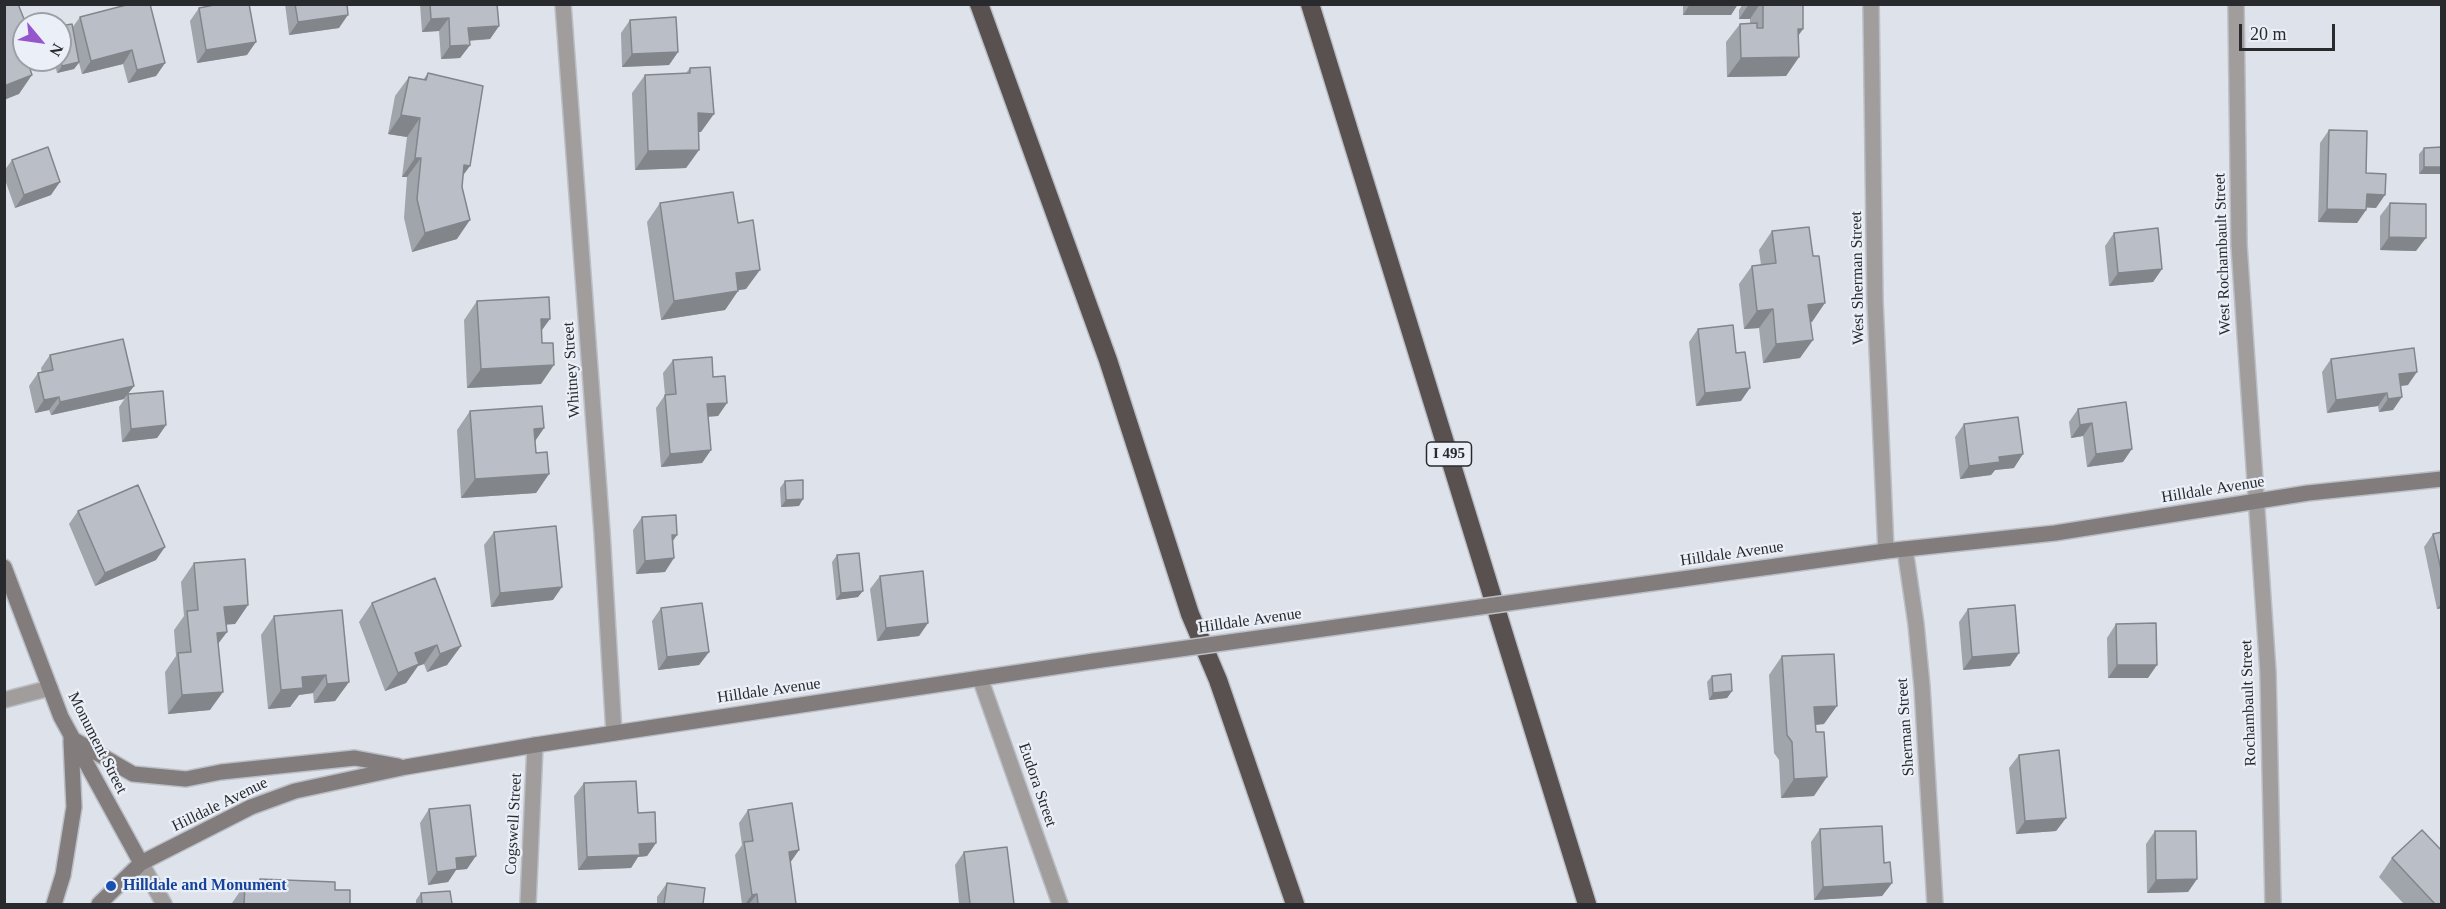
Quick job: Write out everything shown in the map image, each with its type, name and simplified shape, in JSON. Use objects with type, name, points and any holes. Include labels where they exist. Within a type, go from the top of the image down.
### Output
[{"type":"highway","points":[[979,4],[1108,360],[1190,614],[1218,680],[1295,904]]},
{"type":"highway","name":"I 495","points":[[1310,4],[1587,904]]},
{"type":"main road","name":"Hilldale Avenue","points":[[99,904],[141,863],[251,807],[295,791],[406,767],[535,745],[1094,661],[1886,551],[2055,533],[2308,493],[2442,479]]},
{"type":"main road","name":"Monument Street","points":[[4,567],[71,738],[141,863]]},
{"type":"main road","points":[[71,738],[133,774],[186,779],[220,772],[355,758],[406,767]]},
{"type":"main road","points":[[54,904],[63,875],[74,807],[71,738]]},
{"type":"street","name":"Whitney Street","points":[[563,4],[601,520],[614,733]]},
{"type":"street","name":"West Sherman Street","points":[[1870,4],[1875,301],[1886,551]]},
{"type":"street","name":"West Rochambault Street","points":[[2236,4],[2239,245],[2255,501]]},
{"type":"street","name":"Rochambault Street","points":[[2255,501],[2268,672],[2273,904]]},
{"type":"street","name":"Sherman Street","points":[[1905,549],[1922,686],[1935,904]]},
{"type":"street","name":"Eudora Street","points":[[980,678],[1060,904]]},
{"type":"street","points":[[4,700],[50,688]]},
{"type":"street","name":"Cogswell Street","points":[[528,904],[535,745]]},
{"type":"street","points":[[141,863],[164,904]]},
{"type":"building","points":[[4,4],[18,4],[21,12],[12,12],[12,72],[31,72],[32,75],[4,86]]},
{"type":"building","points":[[130,4],[150,4],[165,63],[137,70],[132,50],[91,61],[80,17]]},
{"type":"building","points":[[219,4],[249,4],[256,42],[206,50],[199,8]]},
{"type":"building","points":[[295,4],[347,4],[348,15],[298,22]]},
{"type":"building","points":[[430,4],[497,4],[499,26],[468,28],[470,45],[450,46],[449,18],[431,19]]},
{"type":"building","points":[[1763,4],[1803,4],[1803,29],[1798,29],[1799,57],[1741,58],[1740,24],[1757,23],[1757,28],[1763,28]]},
{"type":"building","points":[[676,17],[678,52],[632,54],[630,20]]},
{"type":"building","points":[[72,24],[79,62],[72,64]]},
{"type":"building","points":[[710,67],[714,114],[698,113],[699,150],[648,151],[645,75],[690,73],[690,68]]},
{"type":"building","points":[[428,73],[483,86],[470,166],[464,165],[462,187],[470,220],[425,233],[417,199],[421,158],[415,158],[420,118],[401,115],[409,77],[426,80]]},
{"type":"building","points":[[2329,130],[2367,131],[2366,173],[2386,174],[2385,195],[2367,194],[2366,210],[2327,209]]},
{"type":"building","points":[[48,147],[60,182],[24,195],[12,160]]},
{"type":"building","points":[[2442,147],[2442,167],[2424,167],[2424,148]]},
{"type":"building","points":[[733,192],[738,223],[753,220],[760,270],[736,273],[738,291],[674,301],[660,203]]},
{"type":"building","points":[[2390,203],[2426,204],[2426,238],[2389,237]]},
{"type":"building","points":[[1809,227],[1813,256],[1819,256],[1825,303],[1808,305],[1813,340],[1776,344],[1773,309],[1757,311],[1752,266],[1776,263],[1772,231]]},
{"type":"building","points":[[2158,228],[2162,269],[2118,273],[2114,233]]},
{"type":"building","points":[[549,297],[550,319],[541,319],[542,343],[553,343],[554,365],[481,369],[477,301]]},
{"type":"building","points":[[1733,325],[1736,353],[1745,352],[1750,388],[1705,393],[1698,329]]},
{"type":"building","points":[[123,339],[134,386],[60,402],[59,397],[44,400],[38,373],[53,370],[50,355]]},
{"type":"building","points":[[2414,348],[2417,372],[2399,374],[2402,397],[2388,399],[2387,393],[2336,400],[2331,359]]},
{"type":"building","points":[[712,357],[713,377],[725,376],[727,403],[707,404],[711,450],[670,454],[665,395],[676,394],[673,360]]},
{"type":"building","points":[[163,391],[166,425],[131,429],[128,394]]},
{"type":"building","points":[[2126,402],[2132,449],[2096,454],[2092,423],[2080,425],[2078,409]]},
{"type":"building","points":[[542,406],[544,428],[534,429],[536,453],[547,452],[549,474],[475,479],[470,411]]},
{"type":"building","points":[[2018,417],[2023,454],[1999,457],[2000,462],[1969,466],[1964,424]]},
{"type":"building","points":[[803,480],[803,499],[786,500],[785,481]]},
{"type":"building","points":[[138,485],[165,547],[105,573],[78,511]]},
{"type":"building","points":[[676,515],[677,535],[672,535],[674,558],[645,561],[642,517]]},
{"type":"building","points":[[556,526],[562,587],[500,593],[494,532]]},
{"type":"building","points":[[2442,532],[2442,574],[2433,534]]},
{"type":"building","points":[[859,553],[863,591],[841,593],[837,555]]},
{"type":"building","points":[[245,559],[248,605],[224,607],[227,632],[217,633],[223,692],[182,695],[178,653],[191,652],[187,611],[198,610],[194,563]]},
{"type":"building","points":[[923,571],[928,623],[886,628],[880,576]]},
{"type":"building","points":[[435,578],[461,646],[440,654],[437,645],[415,653],[419,664],[398,673],[372,603]]},
{"type":"building","points":[[702,603],[709,652],[667,657],[661,608]]},
{"type":"building","points":[[2015,605],[2019,653],[1972,657],[1968,609]]},
{"type":"building","points":[[342,610],[349,682],[327,684],[326,675],[302,677],[303,688],[281,690],[274,616]]},
{"type":"building","points":[[2156,623],[2157,665],[2117,665],[2116,624]]},
{"type":"building","points":[[1834,654],[1837,706],[1814,707],[1816,732],[1824,732],[1827,777],[1794,779],[1792,742],[1787,735],[1782,656]]},
{"type":"building","points":[[1731,674],[1732,691],[1713,693],[1712,676]]},
{"type":"building","points":[[2059,750],[2066,818],[2025,821],[2019,755]]},
{"type":"building","points":[[636,781],[638,813],[655,812],[656,843],[639,844],[640,855],[587,857],[584,783]]},
{"type":"building","points":[[792,803],[799,850],[789,852],[796,904],[758,904],[757,894],[752,895],[744,842],[753,841],[748,810]]},
{"type":"building","points":[[470,805],[476,856],[456,858],[457,869],[437,872],[429,809]]},
{"type":"building","points":[[1882,826],[1884,863],[1890,862],[1892,883],[1823,887],[1820,829]]},
{"type":"building","points":[[2422,830],[2442,851],[2442,904],[2435,904],[2392,858]]},
{"type":"building","points":[[2155,831],[2196,831],[2197,879],[2156,880]]},
{"type":"building","points":[[1007,847],[1014,904],[970,904],[964,852]]},
{"type":"building","points":[[260,879],[335,882],[335,890],[350,890],[350,904],[244,904],[245,884],[260,884]]},
{"type":"building","points":[[667,883],[705,888],[703,904],[664,904]]},
{"type":"building","points":[[450,891],[452,904],[422,904],[421,893]]},
{"type":"place","name":"Hilldale and Monument","points":[[111,886]]}]
